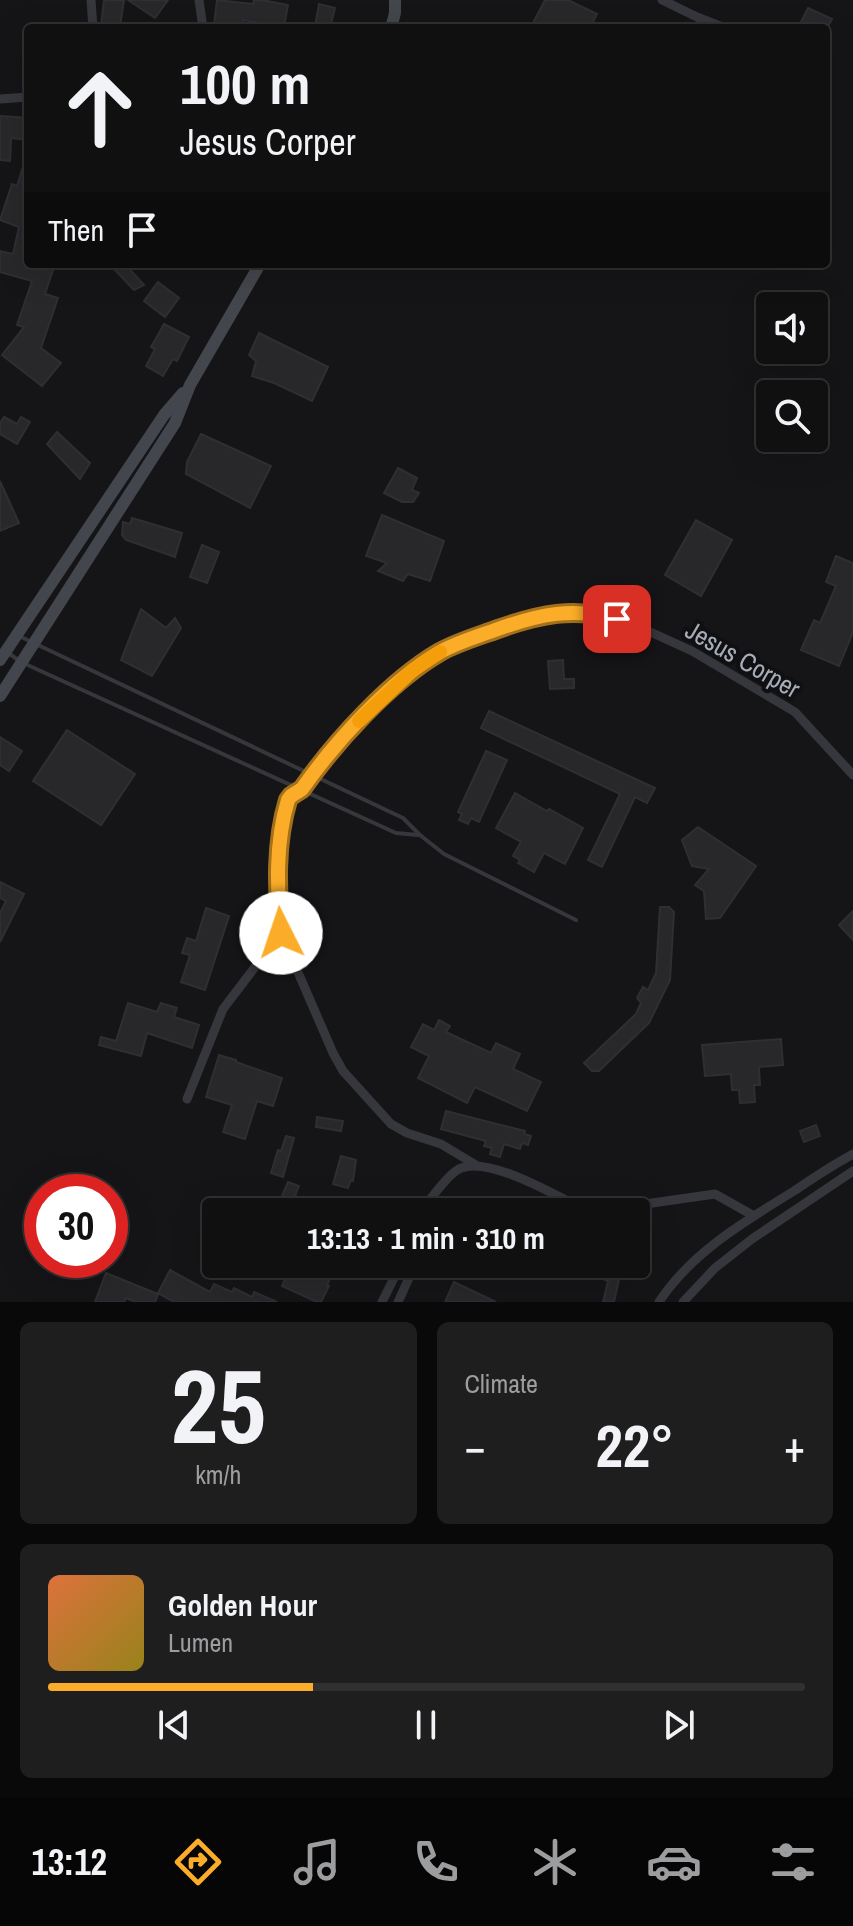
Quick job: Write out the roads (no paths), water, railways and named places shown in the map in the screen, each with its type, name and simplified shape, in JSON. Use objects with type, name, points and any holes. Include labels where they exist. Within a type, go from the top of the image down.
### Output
[{"type":"street","points":[[91,0],[93,24]]},
{"type":"street","points":[[199,0],[202,24]]},
{"type":"street","points":[[392,24],[395,0]]},
{"type":"street","points":[[662,0],[715,24]]},
{"type":"street","points":[[0,99],[24,97]]},
{"type":"street","points":[[0,696],[175,423],[190,385],[258,268]]},
{"type":"street","points":[[2,656],[164,415],[190,385]]},
{"type":"street","name":"Jesus Corper","points":[[561,1198],[510,1173],[476,1165],[441,1144],[407,1133],[391,1124],[343,1071],[281,933],[278,896],[280,839],[288,800],[302,789],[354,725],[413,670],[433,656],[523,620],[562,612],[600,614],[635,625],[692,651],[795,712],[853,775]]},
{"type":"street","points":[[187,1099],[223,1009],[281,933]]},
{"type":"street","points":[[659,1302],[695,1261],[741,1224],[853,1154]]},
{"type":"street","points":[[433,1198],[459,1169],[476,1165]]},
{"type":"street","points":[[683,1302],[715,1268],[752,1239],[853,1171]]},
{"type":"street","points":[[650,1203],[715,1194],[754,1216]]},
{"type":"street","points":[[382,1302],[394,1278]]},
{"type":"street","points":[[398,1302],[409,1278]]},
{"type":"lane","points":[[17,635],[403,818],[444,854],[576,920]]},
{"type":"lane","points":[[2,656],[396,833],[420,835]]}]
